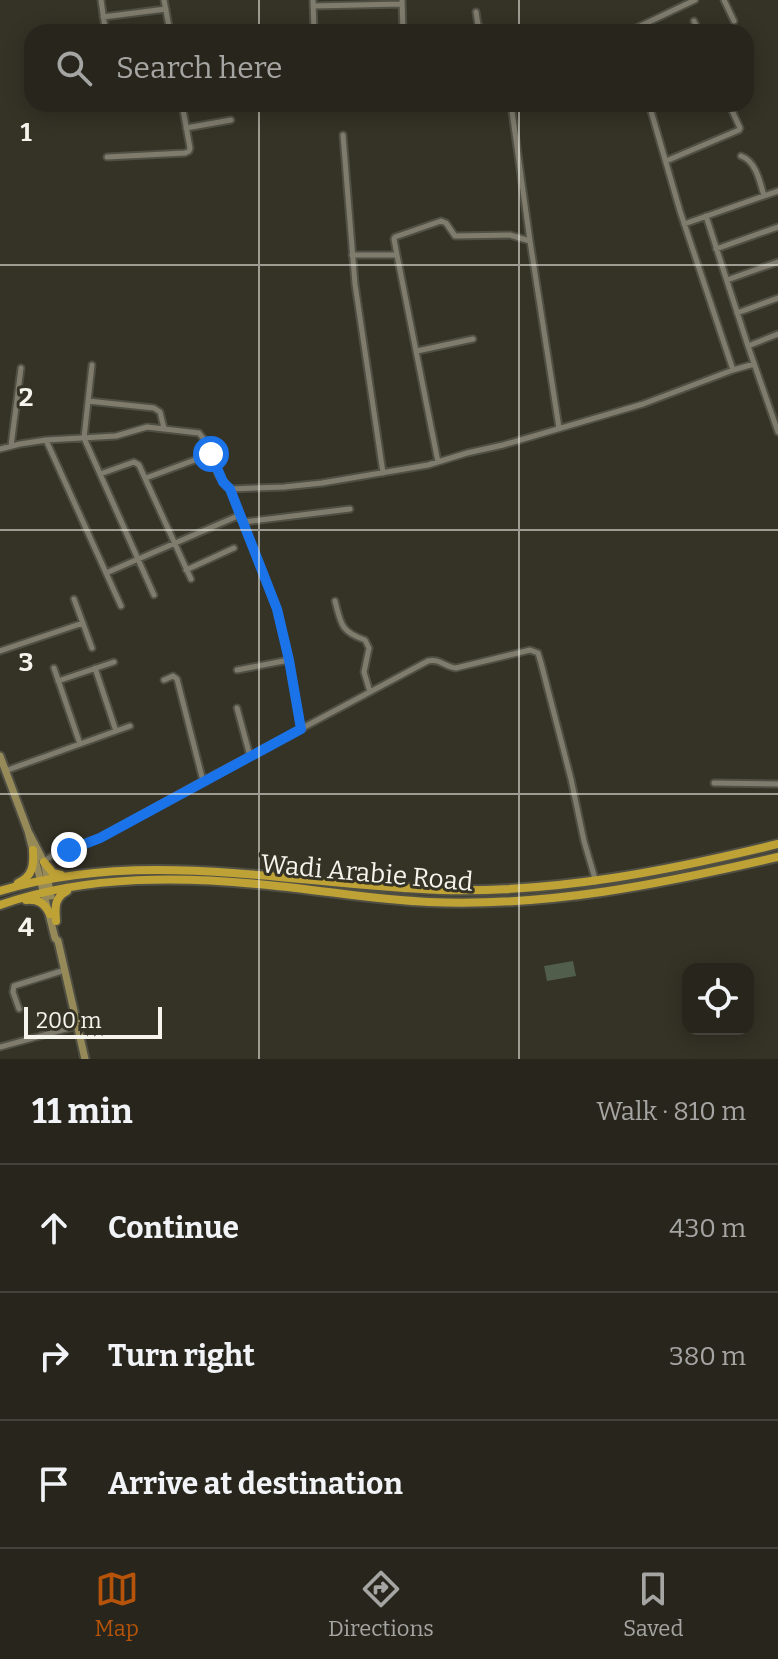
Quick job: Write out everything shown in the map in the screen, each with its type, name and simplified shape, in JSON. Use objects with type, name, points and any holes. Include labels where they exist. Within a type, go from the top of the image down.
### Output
[{"type":"highway","name":"Wadi Arabie Road","points":[[2,890],[70,876],[152,869],[255,874],[347,885],[446,890],[516,888],[596,882],[694,864],[778,844]]},
{"type":"highway","points":[[2,890],[29,875],[34,848]]},
{"type":"highway","name":"Wadi Arabie Road","points":[[5,903],[76,887],[135,880],[202,880],[404,900],[497,902],[606,893],[778,857]]},
{"type":"highway","points":[[44,862],[53,873],[70,876]]},
{"type":"highway","points":[[53,917],[59,897],[76,887]]},
{"type":"highway","points":[[5,903],[37,900],[53,917]]},
{"type":"main road","points":[[0,756],[45,880],[55,938],[85,1059]]},
{"type":"main road","points":[[34,848],[44,862],[45,880]]},
{"type":"street","points":[[101,0],[104,24]]},
{"type":"street","points":[[164,0],[170,24]]},
{"type":"street","points":[[645,24],[693,0]]},
{"type":"street","points":[[724,0],[734,21]]},
{"type":"street","points":[[314,24],[313,3],[402,2],[403,24]]},
{"type":"street","points":[[103,17],[166,9]]},
{"type":"street","points":[[476,12],[478,24]]},
{"type":"street","points":[[107,157],[185,153],[190,148],[183,112]]},
{"type":"street","points":[[512,112],[559,428]]},
{"type":"street","points":[[651,112],[684,224],[733,370]]},
{"type":"street","points":[[666,161],[739,130],[733,112]]},
{"type":"street","points":[[186,128],[231,120]]},
{"type":"street","points":[[343,135],[355,284],[383,473]]},
{"type":"street","points":[[741,156],[750,161],[764,196]]},
{"type":"street","points":[[684,224],[778,191]]},
{"type":"street","points":[[706,216],[778,432]]},
{"type":"street","points":[[438,462],[394,239],[435,222],[446,223],[455,236],[510,235],[530,241]]},
{"type":"street","points":[[716,249],[778,227]]},
{"type":"street","points":[[352,255],[397,255]]},
{"type":"street","points":[[727,280],[778,262]]},
{"type":"street","points":[[737,313],[778,298]]},
{"type":"street","points":[[748,346],[778,334]]},
{"type":"street","points":[[417,351],[473,339]]},
{"type":"street","points":[[230,489],[284,487],[417,468],[643,404],[754,364]]},
{"type":"street","points":[[92,365],[84,438],[154,595]]},
{"type":"street","points":[[11,446],[21,368]]},
{"type":"street","points":[[88,401],[154,408],[160,412],[164,428]]},
{"type":"street","points":[[0,449],[46,440],[116,436],[147,427],[199,433],[223,482],[230,489],[277,609],[301,729]]},
{"type":"street","points":[[46,440],[121,606]]},
{"type":"street","points":[[146,478],[211,454]]},
{"type":"street","points":[[100,474],[134,462],[139,465],[191,579]]},
{"type":"street","points":[[243,522],[350,509]]},
{"type":"street","points":[[106,573],[240,515]]},
{"type":"street","points":[[186,570],[234,548]]},
{"type":"street","points":[[74,599],[92,648]]},
{"type":"street","points":[[335,601],[341,624],[347,632],[365,640],[369,648],[364,672],[370,692]]},
{"type":"street","points":[[0,651],[83,623]]},
{"type":"street","points":[[44,862],[59,852],[100,838],[433,660],[456,668],[530,650],[538,653],[596,882]]},
{"type":"street","points":[[237,670],[289,660]]},
{"type":"street","points":[[58,681],[114,662]]},
{"type":"street","points":[[54,668],[80,744]]},
{"type":"street","points":[[95,668],[116,731]]},
{"type":"street","points":[[164,680],[173,676],[177,679],[203,781]]},
{"type":"street","points":[[237,708],[250,756]]},
{"type":"street","points":[[5,771],[130,726]]},
{"type":"street","points":[[714,783],[778,784]]},
{"type":"street","points":[[34,848],[59,852]]},
{"type":"street","points":[[19,1009],[14,986],[65,970]]},
{"type":"street","points":[[0,1047],[77,1026]]},
{"type":"green space","points":[[573,961],[576,976],[547,981],[544,966]]},
{"type":"route","points":[[69,850],[100,838],[301,729],[277,609],[230,489],[223,482],[211,454]]}]
